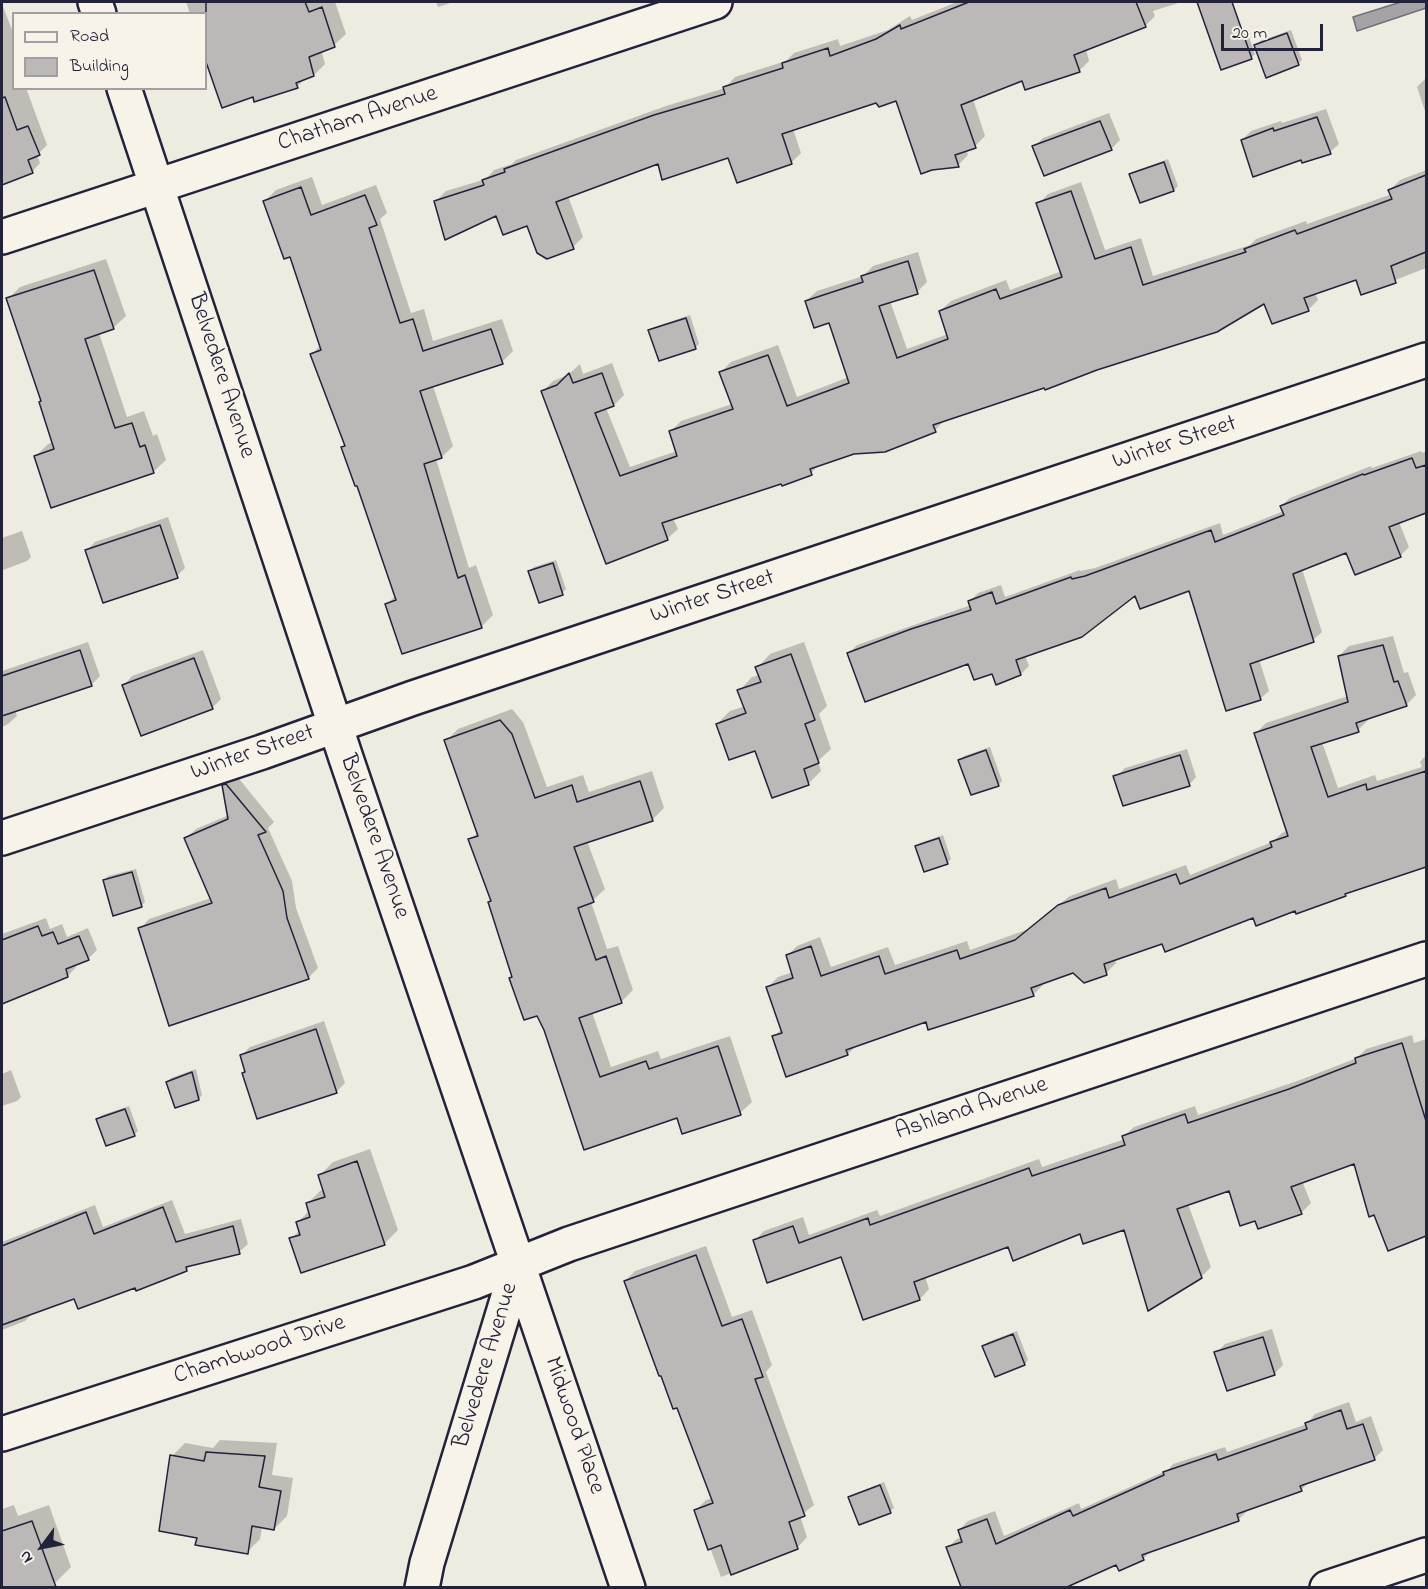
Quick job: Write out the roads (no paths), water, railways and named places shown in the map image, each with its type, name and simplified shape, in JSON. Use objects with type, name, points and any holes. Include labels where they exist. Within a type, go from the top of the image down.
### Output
[{"type":"street","name":"Chatham Avenue","points":[[2,237],[715,2]]},
{"type":"street","name":"Belvedere Avenue","points":[[125,90],[518,1264],[427,1563],[422,1587]]},
{"type":"street","name":"Winter Street","points":[[2,838],[336,726],[435,690],[1426,360]]},
{"type":"street","name":"Ashland Avenue","points":[[518,1264],[569,1244],[1426,958]]},
{"type":"street","name":"Chambwood Drive","points":[[2,1434],[474,1282],[518,1264]]},
{"type":"street","name":"Midwood Place","points":[[518,1264],[628,1587]]},
{"type":"street","points":[[1327,1587],[1426,1555]]}]
